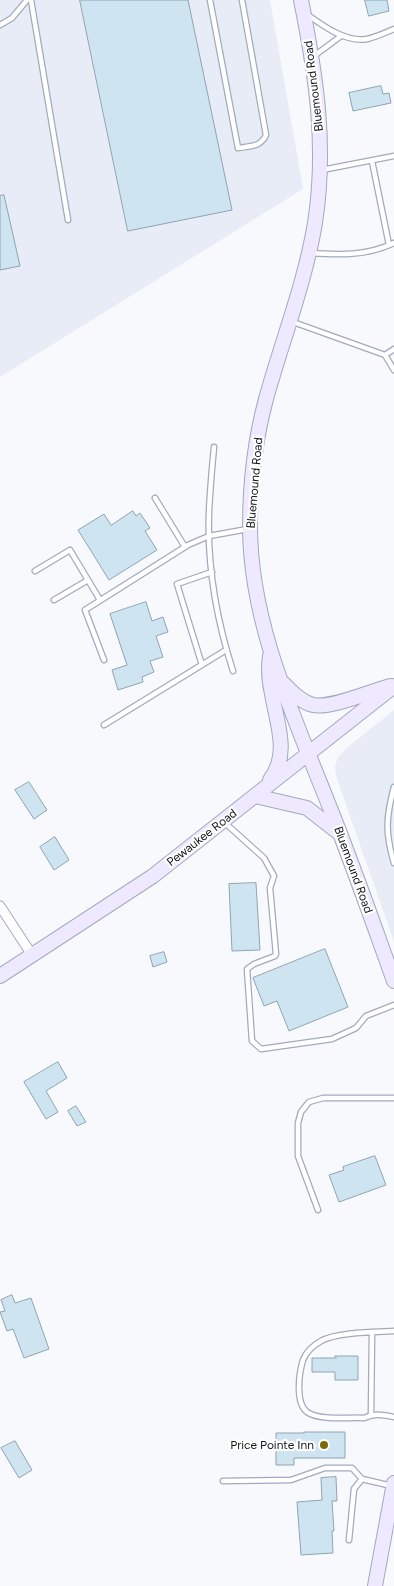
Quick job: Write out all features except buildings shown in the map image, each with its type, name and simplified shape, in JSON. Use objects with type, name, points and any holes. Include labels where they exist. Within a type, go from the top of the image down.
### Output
[{"type":"main road","name":"Bluemound Road","points":[[302,6],[312,57],[320,117],[318,203],[308,253],[266,400],[259,432],[251,494],[250,529],[252,562],[255,586],[281,682],[394,981]]},
{"type":"main road","points":[[270,647],[269,678],[282,753],[276,772],[258,793],[307,808],[340,834]]},
{"type":"main road","points":[[281,682],[303,700],[317,706],[336,703],[394,685]]},
{"type":"main road","name":"Pewaukee Road","points":[[0,976],[153,876],[394,685]]},
{"type":"main road","points":[[374,1586],[394,1484]]},
{"type":"street","points":[[0,906],[32,955]]},
{"type":"lane","points":[[0,25],[12,18],[29,0]]},
{"type":"lane","points":[[29,0],[68,220]]},
{"type":"lane","points":[[210,0],[238,148],[257,145],[264,141],[266,135],[242,0]]},
{"type":"lane","points":[[302,6],[326,28],[341,36],[365,40],[394,30]]},
{"type":"lane","points":[[312,57],[341,36]]},
{"type":"lane","points":[[320,171],[394,156]]},
{"type":"lane","points":[[372,161],[389,245]]},
{"type":"lane","points":[[308,253],[347,255],[364,253],[394,243]]},
{"type":"lane","points":[[289,321],[385,355],[394,370]]},
{"type":"lane","points":[[385,355],[394,349]]},
{"type":"lane","points":[[214,447],[209,513],[212,572],[217,610],[233,671]]},
{"type":"lane","points":[[155,498],[185,547]]},
{"type":"lane","points":[[104,660],[85,610],[185,547],[209,536],[250,529]]},
{"type":"lane","points":[[35,571],[70,550],[100,600]]},
{"type":"lane","points":[[202,665],[178,584],[212,572]]},
{"type":"lane","points":[[54,600],[88,580]]},
{"type":"lane","points":[[104,725],[226,650]]},
{"type":"lane","points":[[394,787],[387,820],[388,841],[394,863]]},
{"type":"lane","points":[[223,821],[264,858],[274,876],[270,888],[276,954],[246,969],[252,1041],[261,1049],[332,1039],[356,1028],[366,1016],[394,1005]]},
{"type":"lane","points":[[318,1210],[298,1156],[298,1123],[301,1112],[309,1102],[323,1098],[394,1098]]},
{"type":"lane","points":[[394,1331],[344,1335],[323,1340],[310,1349],[303,1360],[299,1395],[300,1404],[314,1416],[364,1418],[380,1414],[394,1418]]},
{"type":"lane","points":[[371,1415],[372,1332]]},
{"type":"lane","points":[[223,1481],[291,1480],[325,1468],[352,1468],[362,1479],[394,1484]]},
{"type":"lane","points":[[349,1540],[354,1489],[362,1479]]},
{"type":"shaded area","points":[[0,0],[270,0],[303,189],[0,377]]},
{"type":"shaded area","points":[[394,710],[394,942],[336,776],[335,767],[338,757],[349,746]]},
{"type":"place","name":"Price Pointe Inn","points":[[324,1445]]}]
